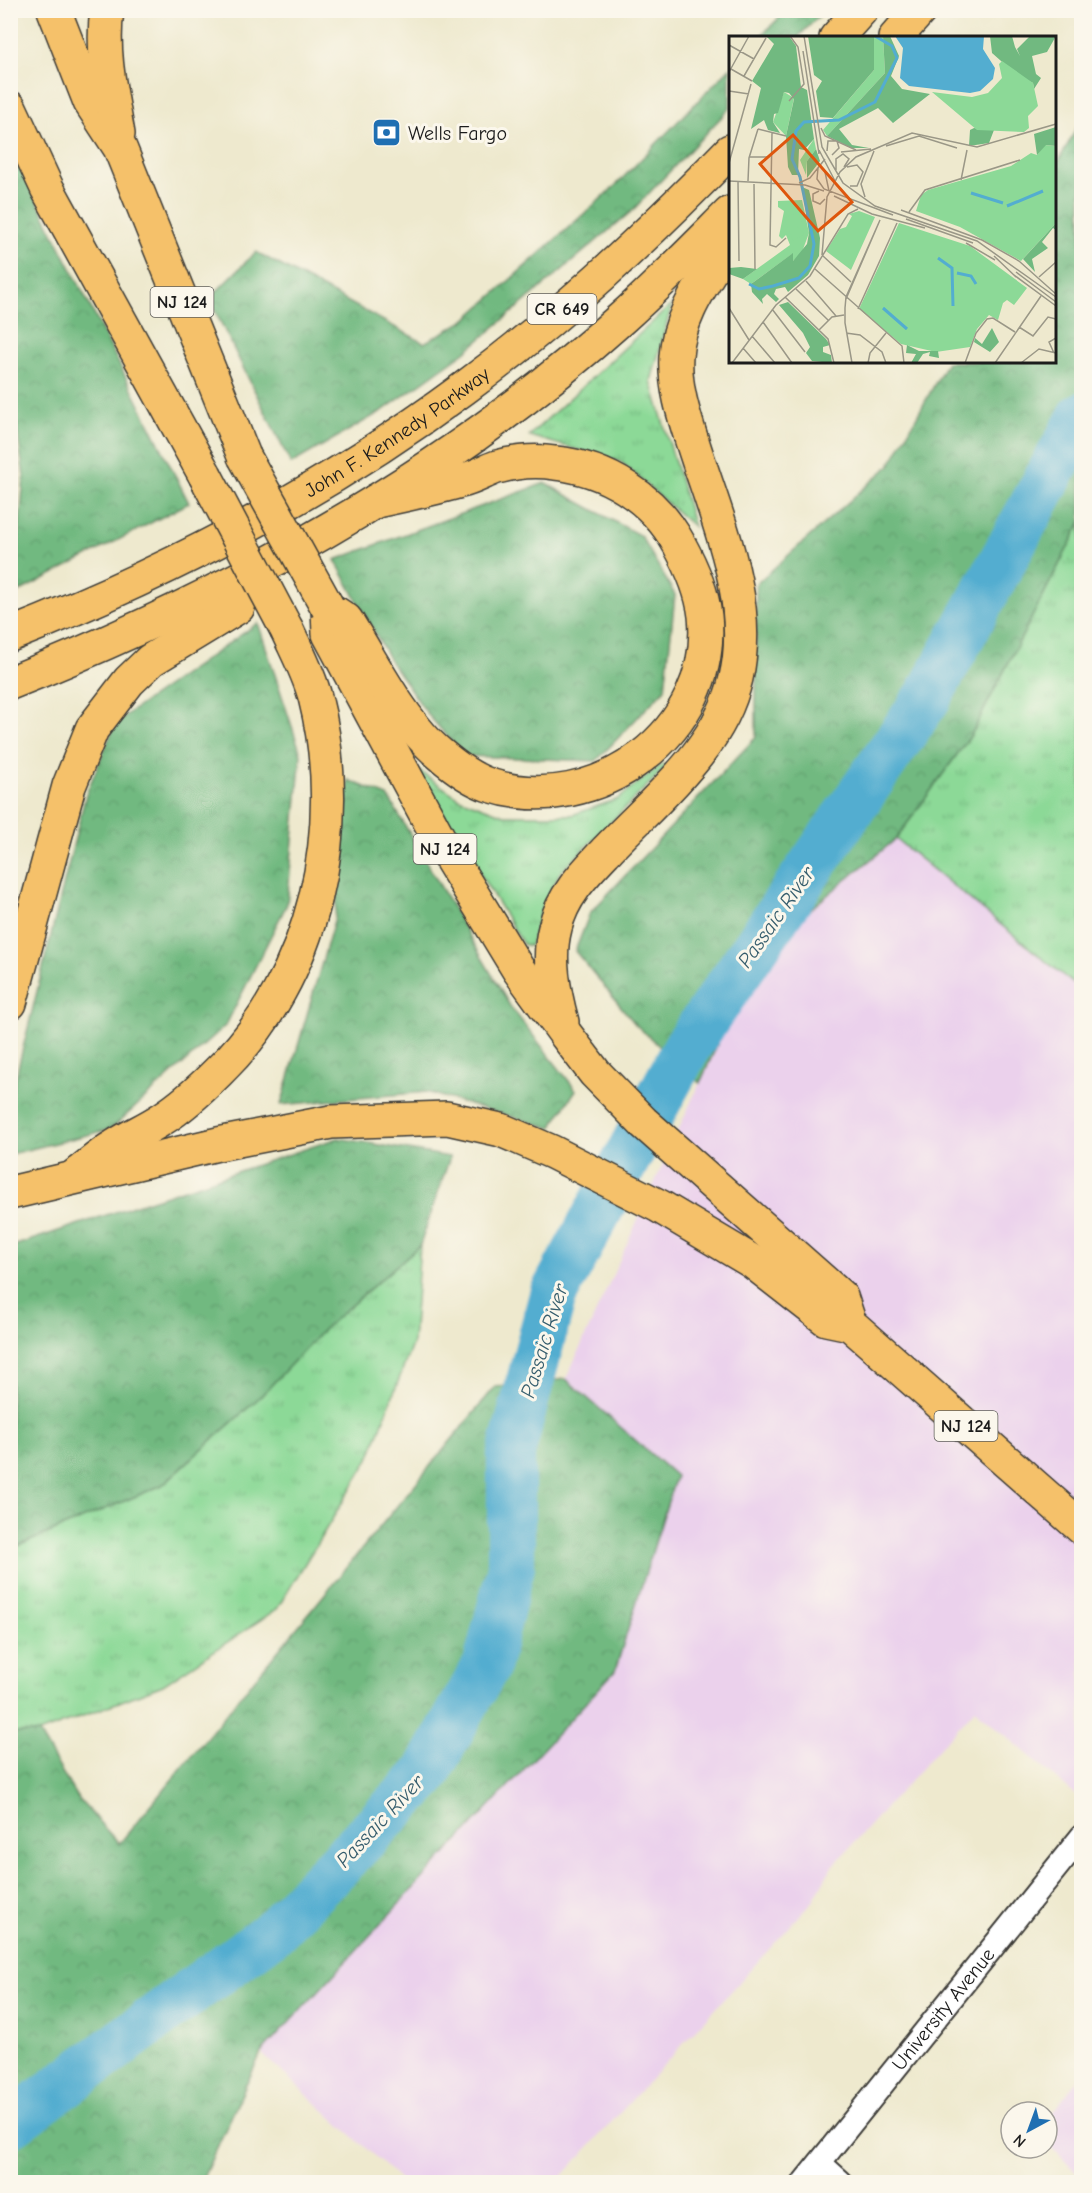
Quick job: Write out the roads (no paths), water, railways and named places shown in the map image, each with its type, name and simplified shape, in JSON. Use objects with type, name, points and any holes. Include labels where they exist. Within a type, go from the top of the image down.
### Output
[{"type":"main road","name":"NJ 124","points":[[54,10],[90,102],[120,148],[244,456],[328,608],[329,634],[443,846],[518,969],[595,1073],[695,1170],[841,1297],[850,1324]]},
{"type":"main road","points":[[107,10],[104,32],[105,64],[120,148]]},
{"type":"main road","points":[[838,36],[861,10]]},
{"type":"main road","points":[[897,36],[920,10]]},
{"type":"main road","points":[[10,108],[47,188],[205,475],[287,630],[314,696],[328,782],[325,850],[320,882],[297,953],[261,1020],[220,1070],[179,1107],[114,1146],[75,1176]]},
{"type":"main road","name":"John F. Kennedy Parkway","points":[[10,635],[144,579],[302,495],[378,449],[465,388],[604,274],[729,152]]},
{"type":"main road","name":"CR 649","points":[[10,683],[139,629],[247,573],[376,501],[519,402],[623,318],[729,214]]},
{"type":"main road","points":[[566,1035],[555,994],[552,956],[554,929],[562,905],[578,881],[696,757],[713,733],[727,707],[736,677],[740,648],[738,602],[732,568],[683,412],[676,382],[676,355],[683,322],[696,294],[729,240]]},
{"type":"main road","points":[[328,608],[346,620],[418,732],[438,753],[486,784],[510,791],[534,793],[565,791],[610,778],[651,750],[673,727],[690,700],[698,679],[705,637],[700,595],[694,573],[671,530],[655,509],[637,494],[597,473],[556,463],[531,461],[498,467],[464,480],[376,501]]},
{"type":"main road","points":[[10,1003],[69,786],[92,729],[129,681],[151,660],[238,607],[247,573]]},
{"type":"main road","name":"NJ 124","points":[[10,1193],[75,1176],[331,1122],[447,1118],[501,1130],[552,1152],[659,1206],[753,1262],[826,1318],[850,1324],[1082,1528]]},
{"type":"street","name":"University Avenue","points":[[804,2182],[821,2164],[1082,1836]]},
{"type":"street","points":[[821,2164],[841,2182]]},
{"type":"waterway","name":"Passaic River","points":[[10,2124],[272,1933],[425,1776],[487,1664],[511,1567],[511,1453],[553,1295],[688,1045],[928,697],[1082,416]]},
{"type":"place","name":"Wells Fargo","points":[[387,133]]}]
